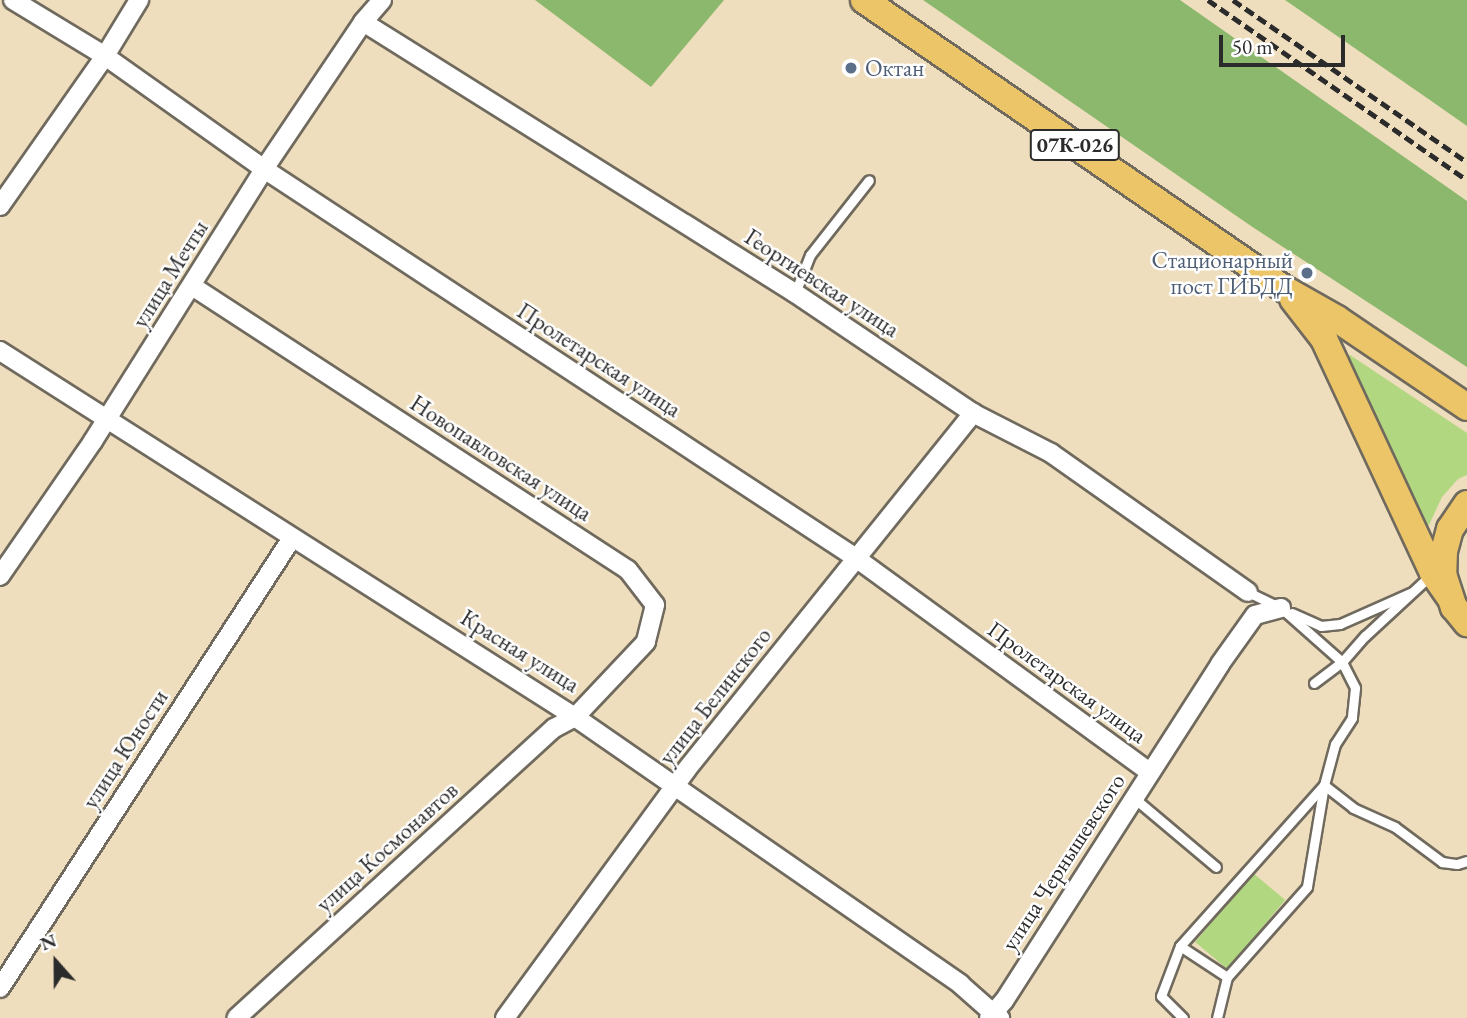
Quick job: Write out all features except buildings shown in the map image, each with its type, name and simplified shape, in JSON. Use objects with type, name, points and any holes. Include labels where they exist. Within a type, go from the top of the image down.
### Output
[{"type":"main road","name":"07К-026","points":[[864,0],[1286,290],[1337,319],[1467,407]]},
{"type":"main road","name":"07К-026","points":[[1286,290],[1324,339],[1433,573],[1461,616]]},
{"type":"main road","points":[[1461,616],[1443,574],[1444,551],[1450,529],[1467,504]]},
{"type":"street","name":"Пролетарская улица","points":[[13,0],[105,56],[264,169],[856,558],[1150,772]]},
{"type":"street","points":[[0,206],[105,56],[139,0]]},
{"type":"street","name":"улица Мечты","points":[[0,576],[107,418],[264,169],[363,22],[382,0]]},
{"type":"street","name":"Георгиевская улица","points":[[363,22],[795,293],[973,413],[1051,453],[1248,592]]},
{"type":"street","name":"Новопавловская улица","points":[[192,286],[628,570],[655,605],[646,642],[575,717]]},
{"type":"street","name":"Красная улица","points":[[0,351],[575,717],[673,788],[960,984],[994,1017]]},
{"type":"street","name":"улица Белинского","points":[[505,1018],[673,788],[973,413]]},
{"type":"street","name":"улица Юности","points":[[0,988],[292,538]]},
{"type":"street","name":"улица Чернышевского","points":[[994,1017],[1150,772],[1255,615],[1281,608]]},
{"type":"street","name":"улица Космонавтов","points":[[236,1018],[554,728],[575,717]]},
{"type":"lane","points":[[795,293],[810,255],[869,180]]},
{"type":"lane","points":[[1314,683],[1342,662],[1433,573]]},
{"type":"lane","points":[[1248,592],[1321,626],[1340,624],[1410,593]]},
{"type":"lane","points":[[1217,1018],[1227,977],[1307,887],[1324,785],[1335,744],[1352,718],[1355,688],[1342,662],[1281,608]]},
{"type":"lane","points":[[1324,785],[1353,808],[1395,827],[1442,862],[1457,864],[1467,861]]},
{"type":"lane","points":[[1183,1018],[1161,996],[1180,946],[1324,785]]},
{"type":"lane","points":[[1134,798],[1216,867]]},
{"type":"lane","points":[[1180,946],[1227,977]]},
{"type":"green space","points":[[535,0],[724,0],[651,87]]},
{"type":"green space","points":[[923,0],[1180,0],[1467,201],[1467,367],[1251,226]]},
{"type":"green space","points":[[1285,0],[1467,0],[1467,126],[1427,98]]},
{"type":"green space","points":[[1350,355],[1467,433],[1467,475],[1458,479],[1442,497],[1429,525],[1420,525],[1342,362]]},
{"type":"green space","points":[[1253,873],[1285,900],[1227,969],[1195,942]]},
{"type":"railway","points":[[1208,0],[1467,180]]},
{"type":"railway","points":[[1233,0],[1467,162]]},
{"type":"place","name":"Октан","points":[[851,68]]},
{"type":"place","name":"Стационарный пост ГИБДД","points":[[1307,273]]}]
